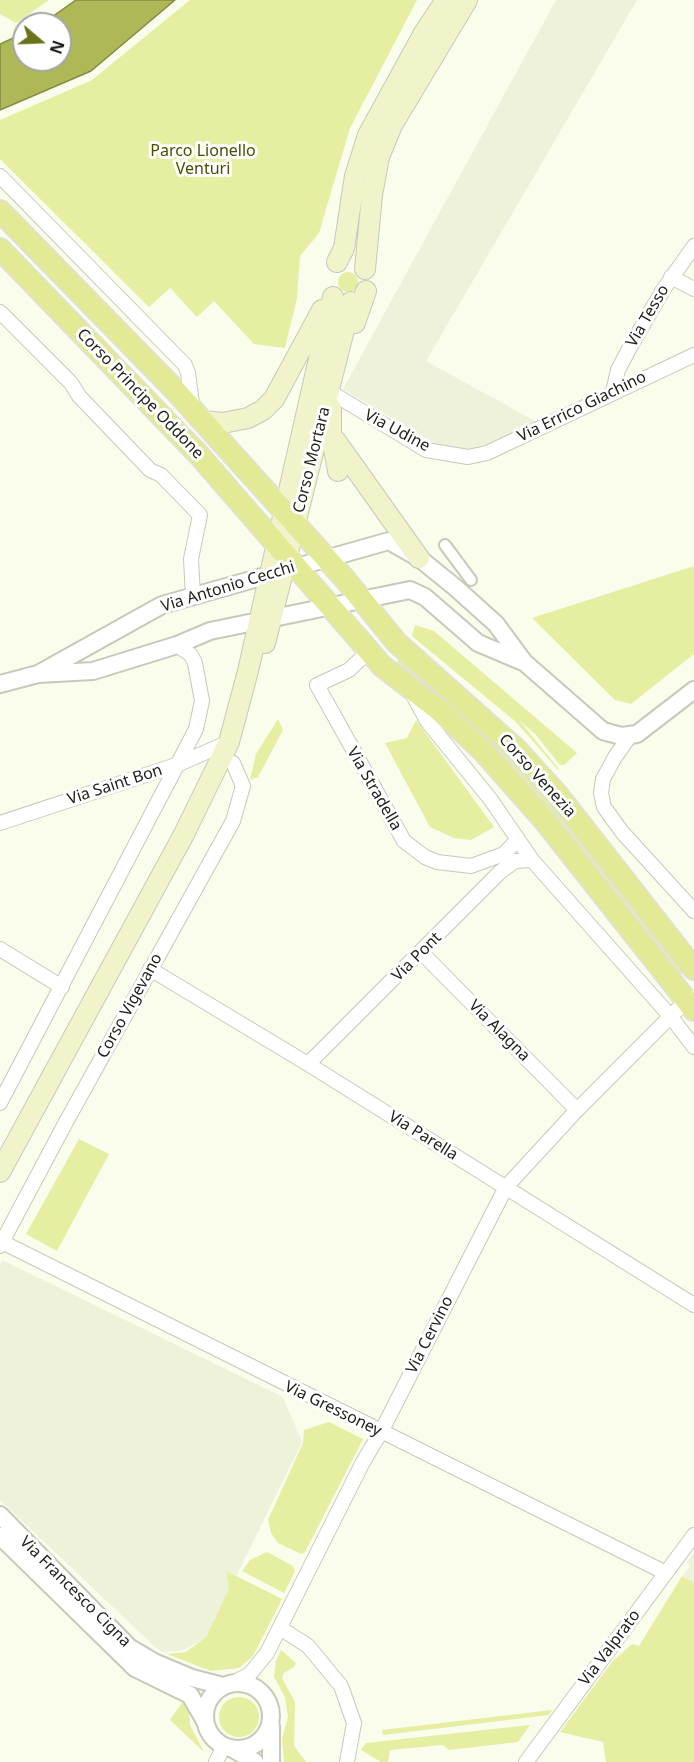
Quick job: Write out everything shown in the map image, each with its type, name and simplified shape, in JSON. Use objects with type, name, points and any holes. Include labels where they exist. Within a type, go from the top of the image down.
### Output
[{"type":"main road","points":[[338,471],[332,436],[332,393],[346,345],[344,294],[327,275],[344,248],[355,176],[368,135],[424,33],[446,0]]},
{"type":"main road","points":[[198,416],[223,423],[248,418],[263,410],[274,399],[322,310],[369,278],[365,269],[372,195],[379,157],[392,125],[467,0]]},
{"type":"main road","name":"Corso Principe Oddone","points":[[0,211],[198,416],[362,600]]},
{"type":"main road","name":"Corso Principe Oddone","points":[[0,249],[139,391],[282,562]]},
{"type":"main road","points":[[337,262],[352,260],[365,269]]},
{"type":"main road","name":"Corso Mortara","points":[[289,517],[344,294]]},
{"type":"main road","points":[[332,436],[419,558]]},
{"type":"main road","points":[[0,1172],[184,832],[229,742],[282,562],[289,517]]},
{"type":"main road","name":"Corso Venezia","points":[[282,562],[330,606],[382,666],[463,732],[520,793],[692,1001]]},
{"type":"main road","name":"Corso Venezia","points":[[362,600],[397,643],[517,750],[557,794],[694,969]]},
{"type":"main road","points":[[184,832],[233,763],[265,620]]},
{"type":"street","name":"Corso Principe Oddone","points":[[0,176],[185,365],[198,416]]},
{"type":"street","name":"Via Tesso","points":[[614,392],[618,370],[671,277],[694,246]]},
{"type":"street","points":[[671,277],[694,289]]},
{"type":"street","points":[[0,312],[71,383],[79,396],[150,470],[161,475],[200,515],[192,552],[193,596]]},
{"type":"street","name":"Via Errico Giachino","points":[[468,456],[487,453],[694,355]]},
{"type":"street","name":"Via Udine","points":[[332,393],[426,450],[468,456]]},
{"type":"street","points":[[325,558],[389,541],[419,558],[496,624],[524,662],[596,726],[611,734],[630,736],[644,731],[694,690]]},
{"type":"street","points":[[445,545],[471,580]]},
{"type":"street","name":"Via Antonio Cecchi","points":[[38,674],[162,605],[193,596],[282,562],[325,558]]},
{"type":"street","points":[[265,620],[402,591],[419,594],[478,643],[524,662]]},
{"type":"street","name":"Via Antonio Cecchi","points":[[0,684],[38,674],[93,671],[177,645],[198,634],[265,620]]},
{"type":"street","points":[[0,1103],[179,764],[201,713],[202,701],[195,663],[191,655],[177,645]]},
{"type":"street","name":"Via Stradella","points":[[369,651],[349,670],[317,685],[404,841],[425,857],[437,862],[471,866],[504,854],[518,838]]},
{"type":"street","name":"Corso Venezia","points":[[408,686],[427,721],[491,800],[532,860],[671,1017],[694,1047]]},
{"type":"street","name":"Corso Venezia","points":[[630,736],[603,779],[601,793],[604,807],[622,832],[694,911]]},
{"type":"street","name":"Via Saint Bon","points":[[0,823],[179,764],[229,742]]},
{"type":"street","name":"Corso Vigevano","points":[[1,1244],[232,821],[243,786],[233,763]]},
{"type":"street","name":"Via Pont","points":[[308,1064],[484,889],[515,861],[532,860]]},
{"type":"street","points":[[471,866],[482,878],[484,889]]},
{"type":"street","points":[[0,949],[62,987]]},
{"type":"street","name":"Via Alagna","points":[[422,953],[577,1110]]},
{"type":"street","name":"Via Parella","points":[[150,969],[308,1064],[694,1305]]},
{"type":"street","name":"Via Cervino","points":[[228,1684],[250,1674],[260,1663],[280,1628],[363,1462],[381,1432],[506,1188],[577,1110],[671,1017],[692,1001]]},
{"type":"street","name":"Via Gressoney","points":[[1,1244],[666,1573]]},
{"type":"street","name":"Via Francesco Cigna","points":[[0,1515],[130,1648],[154,1662],[192,1678],[228,1684]]},
{"type":"street","name":"Via Valprato","points":[[526,1762],[694,1535]]},
{"type":"street","name":"Via Francesco Cigna","points":[[0,1536],[135,1668],[190,1695],[205,1721]]},
{"type":"street","points":[[280,1628],[308,1646],[341,1686],[354,1723],[346,1762]]},
{"type":"street","points":[[255,1762],[211,1736],[205,1721],[209,1700],[228,1684],[248,1684],[261,1692],[270,1707],[271,1762]]},
{"type":"street","points":[[216,1762],[228,1748],[255,1745],[266,1734],[271,1722]]},
{"type":"shaded area","points":[[76,0],[175,0],[91,71],[0,110],[0,44],[12,38],[12,72],[72,72],[72,12],[59,12]]},
{"type":"shaded area","points":[[556,0],[637,0],[426,361],[544,426],[454,455],[343,389]]},
{"type":"shaded area","points":[[2,1260],[283,1397],[302,1442],[206,1638],[181,1651],[162,1652],[154,1646],[0,1500],[0,1265]]},
{"type":"shaded area","points":[[694,1552],[694,1583],[682,1576],[690,1567],[687,1562]]},
{"type":"green space","points":[[0,0],[49,0],[32,12],[12,12],[12,21],[0,14]]},
{"type":"green space","name":"Parco Lionello Venturi","points":[[190,0],[417,0],[350,128],[319,233],[300,256],[297,298],[285,348],[254,344],[214,301],[197,317],[170,288],[149,307],[0,159],[0,120],[92,80]]},
{"type":"green space","points":[[348,272],[355,275],[358,282],[355,289],[348,292],[341,289],[338,282],[341,275]]},
{"type":"green space","points":[[694,566],[694,654],[631,704],[615,700],[532,618]]},
{"type":"green space","points":[[415,625],[434,631],[577,753],[564,765],[560,765],[535,734],[519,720],[558,770],[516,722],[412,636]]},
{"type":"green space","points":[[401,655],[535,782],[685,970],[680,976],[524,781],[471,727],[396,664]]},
{"type":"green space","points":[[278,719],[283,730],[258,777],[250,780],[256,754]]},
{"type":"green space","points":[[416,720],[494,827],[471,840],[454,838],[430,827],[385,743],[407,738]]},
{"type":"green space","points":[[79,1139],[109,1154],[57,1251],[26,1234]]},
{"type":"green space","points":[[329,1422],[363,1439],[305,1552],[301,1554],[278,1543],[271,1533],[268,1520],[303,1443],[304,1430]]},
{"type":"green space","points":[[267,1552],[293,1566],[295,1571],[284,1593],[242,1571],[250,1560]]},
{"type":"green space","points":[[226,1571],[282,1599],[253,1656],[239,1668],[211,1671],[167,1654],[186,1652],[206,1637],[229,1589]]},
{"type":"green space","points":[[682,1576],[694,1583],[694,1762],[606,1762],[603,1742],[560,1732],[612,1662],[632,1644],[639,1646]]},
{"type":"green space","points":[[281,1650],[296,1663],[284,1673],[282,1678],[295,1702],[294,1746],[306,1762],[284,1762],[282,1739],[288,1717],[285,1697],[274,1677],[276,1661]]},
{"type":"green space","points":[[239,1697],[247,1698],[253,1703],[258,1709],[258,1725],[253,1731],[247,1736],[239,1737],[231,1736],[225,1731],[220,1725],[219,1717],[220,1709],[225,1703],[231,1698]]},
{"type":"green space","points":[[184,1700],[189,1706],[190,1725],[204,1752],[170,1720]]},
{"type":"green space","points":[[552,1710],[549,1715],[383,1735],[382,1730]]},
{"type":"green space","points":[[530,1725],[518,1742],[449,1750],[443,1745],[390,1750],[388,1762],[381,1762],[361,1750],[366,1743]]}]
